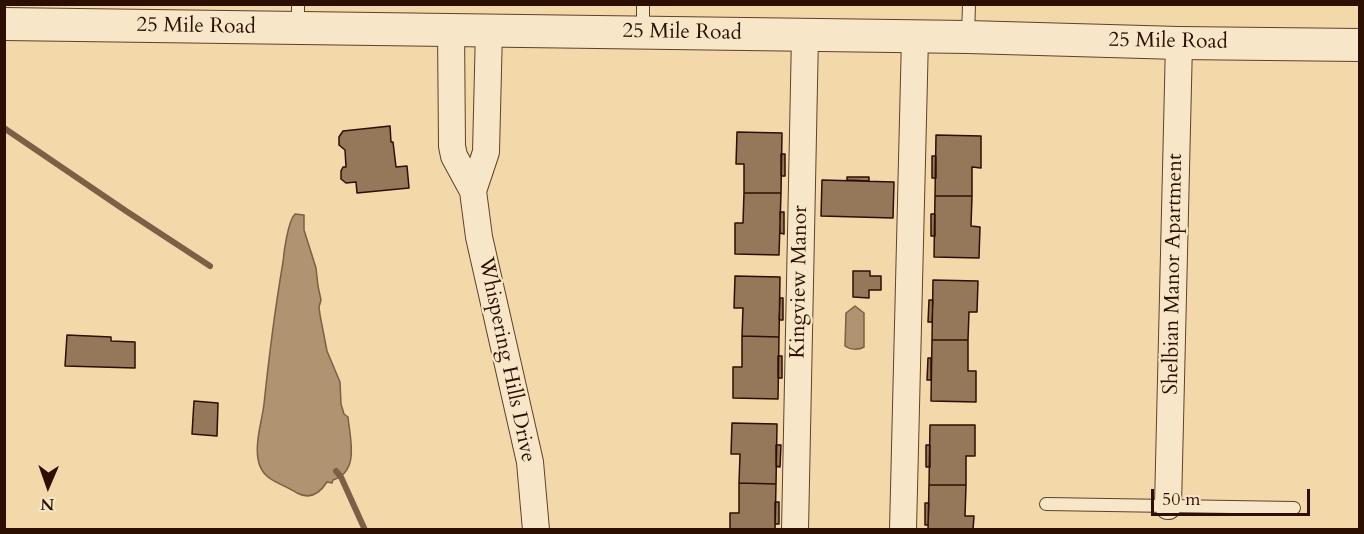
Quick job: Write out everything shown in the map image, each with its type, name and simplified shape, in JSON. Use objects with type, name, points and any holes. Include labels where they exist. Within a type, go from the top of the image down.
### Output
[{"type":"street","name":"25 Mile Road","points":[[4,24],[298,16],[451,30],[489,30],[643,19],[805,35],[1359,45]]},
{"type":"street","name":"Whispering Hills Drive","points":[[451,30],[452,146],[454,156],[473,191],[479,237],[530,462],[536,530]]},
{"type":"street","name":"Whispering Hills Drive","points":[[473,191],[486,152],[489,30]]},
{"type":"street","name":"Kingview Manor","points":[[795,530],[805,35]]},
{"type":"street","points":[[903,530],[915,37]]},
{"type":"street","name":"Shelbian Manor Apartment","points":[[1168,506],[1179,43]]},
{"type":"lane","points":[[968,37],[969,4]]},
{"type":"lane","points":[[1046,504],[1294,508]]},
{"type":"shaded area","points":[[295,214],[304,215],[304,230],[316,268],[321,300],[320,315],[327,351],[340,382],[341,404],[344,414],[348,417],[351,444],[350,462],[341,476],[332,483],[327,482],[318,492],[306,496],[268,477],[260,467],[257,452],[285,244],[290,223]]},
{"type":"shaded area","points":[[855,306],[864,313],[864,347],[860,349],[845,346],[846,313]]},
{"type":"building","points":[[390,126],[396,167],[407,166],[409,188],[357,193],[356,182],[346,183],[341,179],[341,171],[343,167],[346,167],[345,150],[339,145],[339,137],[343,131]]},
{"type":"building","points":[[737,132],[782,133],[781,193],[744,193],[744,164],[736,164]]},
{"type":"building","points":[[936,135],[981,136],[981,168],[972,167],[972,196],[935,196]]},
{"type":"building","points":[[781,154],[785,154],[785,176],[781,176]]},
{"type":"building","points":[[932,156],[936,156],[936,178],[932,178]]},
{"type":"building","points":[[847,177],[869,177],[869,181],[847,180]]},
{"type":"building","points":[[822,180],[894,182],[893,218],[821,216]]},
{"type":"building","points":[[744,193],[781,193],[779,255],[735,254],[735,223],[743,223]]},
{"type":"building","points":[[935,196],[972,196],[971,226],[980,227],[979,258],[934,257]]},
{"type":"building","points":[[780,212],[784,212],[784,234],[780,233]]},
{"type":"building","points":[[931,214],[935,214],[935,236],[931,236]]},
{"type":"building","points":[[853,271],[870,271],[870,276],[881,276],[881,290],[869,290],[869,298],[853,297]]},
{"type":"building","points":[[735,276],[780,277],[779,337],[742,336],[743,308],[734,308]]},
{"type":"building","points":[[933,280],[978,281],[977,312],[969,312],[968,340],[932,340]]},
{"type":"building","points":[[780,298],[783,298],[783,320],[779,320]]},
{"type":"building","points":[[929,300],[933,300],[932,322],[928,322]]},
{"type":"building","points":[[67,335],[111,337],[111,341],[135,342],[135,368],[65,366]]},
{"type":"building","points":[[742,336],[779,337],[778,399],[733,398],[733,367],[742,367]]},
{"type":"building","points":[[932,340],[968,340],[968,371],[976,371],[976,402],[931,401]]},
{"type":"building","points":[[778,356],[782,356],[782,378],[778,378]]},
{"type":"building","points":[[928,358],[931,358],[931,380],[927,380]]},
{"type":"building","points":[[194,401],[218,403],[217,436],[192,434]]},
{"type":"building","points":[[732,423],[777,424],[776,484],[739,483],[740,454],[731,454]]},
{"type":"building","points":[[930,425],[975,425],[975,456],[966,456],[966,485],[929,485]]},
{"type":"building","points":[[776,445],[781,445],[780,467],[776,466]]},
{"type":"building","points":[[926,445],[930,445],[930,467],[926,467]]},
{"type":"building","points":[[739,483],[776,484],[775,530],[730,530],[730,513],[739,513]]},
{"type":"building","points":[[929,485],[966,485],[965,516],[974,516],[973,530],[928,530]]},
{"type":"building","points":[[775,502],[779,502],[779,524],[775,524]]},
{"type":"building","points":[[925,503],[929,503],[928,525],[925,525]]},
{"type":"waterway","points":[[4,128],[210,266]]},
{"type":"waterway","points":[[336,471],[341,477],[365,530]]}]
